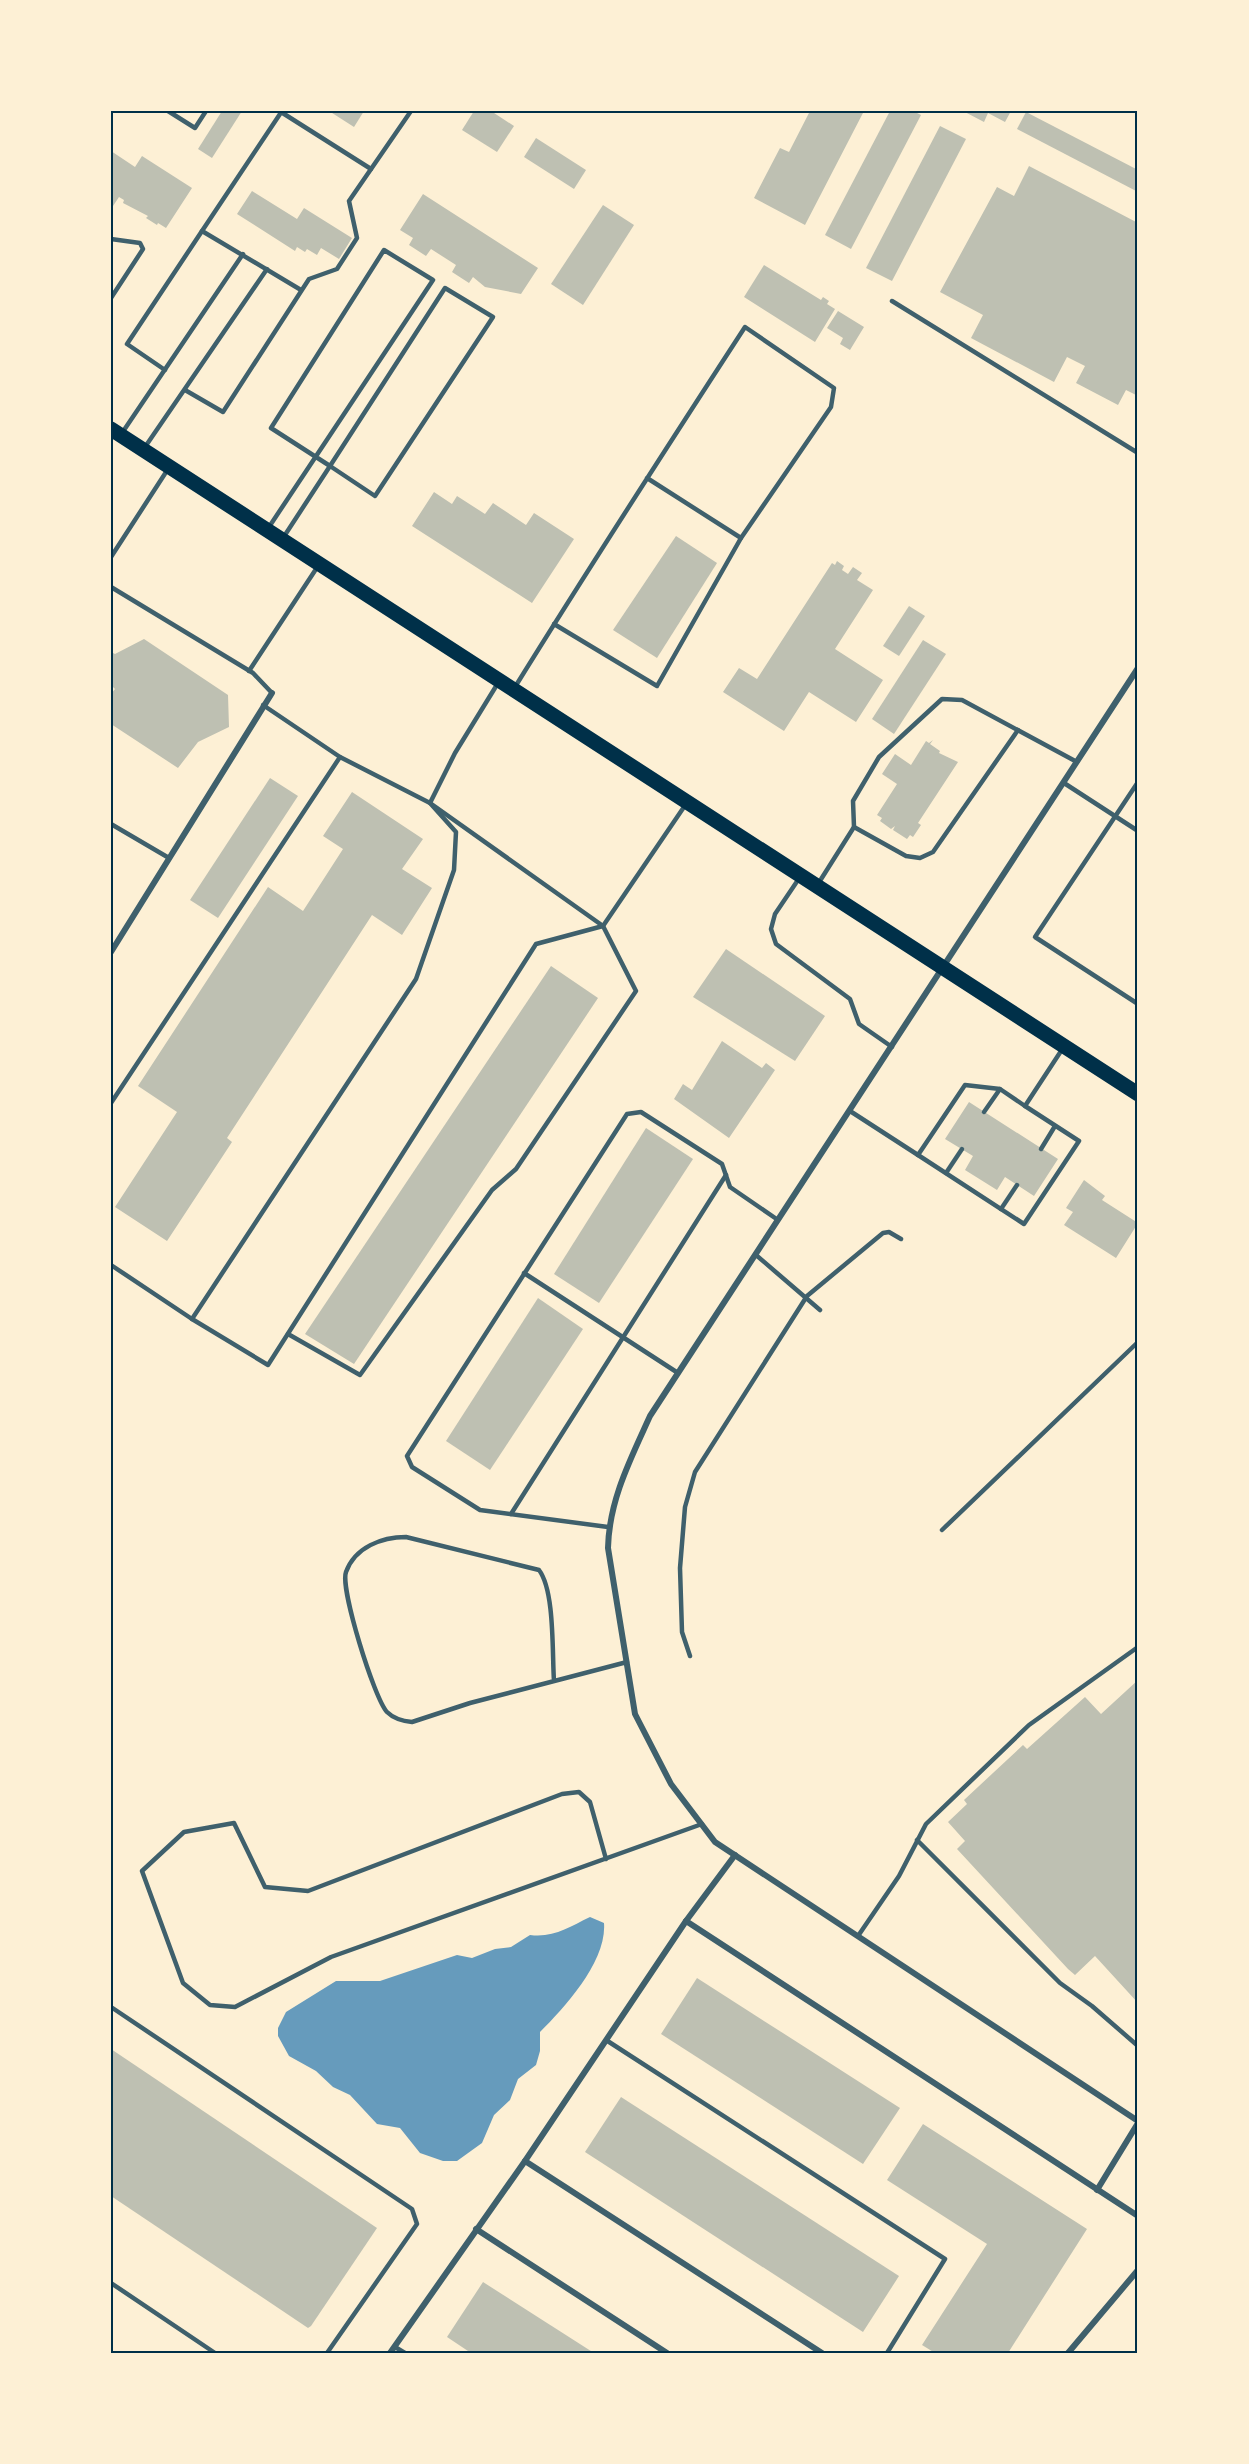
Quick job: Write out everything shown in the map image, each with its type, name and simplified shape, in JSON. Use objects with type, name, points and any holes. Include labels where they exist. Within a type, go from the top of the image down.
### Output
[{"type":"main road","points":[[116,432],[1138,1094]]},
{"type":"street","points":[[1097,2190],[1138,2122],[715,1842],[671,1784],[635,1714],[608,1548],[608,1527],[619,1486],[645,1426],[1138,668]]},
{"type":"street","points":[[111,952],[272,693]]},
{"type":"street","points":[[390,2353],[525,2161],[686,1921],[735,1855]]},
{"type":"street","points":[[686,1921],[1138,2216]]},
{"type":"street","points":[[525,2161],[822,2353]]},
{"type":"street","points":[[476,2229],[667,2353]]},
{"type":"street","points":[[1068,2353],[1138,2270]]},
{"type":"lane","points":[[168,111],[195,128],[206,111]]},
{"type":"lane","points":[[184,390],[223,412],[309,279],[337,269],[357,238],[349,201],[411,111]]},
{"type":"lane","points":[[165,370],[127,344],[282,112],[372,169]]},
{"type":"lane","points":[[202,231],[301,290]]},
{"type":"lane","points":[[111,239],[140,243],[143,249],[111,298]]},
{"type":"lane","points":[[384,250],[445,288],[493,317],[375,496],[271,428],[384,250]]},
{"type":"lane","points":[[116,432],[165,370],[243,254]]},
{"type":"lane","points":[[144,449],[267,269]]},
{"type":"lane","points":[[267,529],[432,280]]},
{"type":"lane","points":[[282,539],[445,288]]},
{"type":"lane","points":[[892,301],[1138,453]]},
{"type":"lane","points":[[513,690],[554,624],[647,478],[745,327],[834,388],[831,407],[741,538],[657,687],[554,624]]},
{"type":"lane","points":[[111,557],[169,466]]},
{"type":"lane","points":[[647,478],[741,538]]},
{"type":"lane","points":[[249,671],[319,563]]},
{"type":"lane","points":[[111,587],[249,671],[272,693]]},
{"type":"lane","points":[[430,803],[455,753],[500,681]]},
{"type":"lane","points":[[817,885],[854,827],[853,801],[879,757],[942,699],[962,700],[1077,762]]},
{"type":"lane","points":[[263,705],[340,756],[430,803],[603,926],[636,991],[516,1169],[492,1190],[360,1376],[288,1334]]},
{"type":"lane","points":[[854,827],[906,856],[920,858],[933,852],[1018,730]]},
{"type":"lane","points":[[111,1103],[340,756]]},
{"type":"lane","points":[[1138,782],[1035,937],[1138,1004]]},
{"type":"lane","points":[[1064,783],[1138,831]]},
{"type":"lane","points":[[111,1265],[192,1319],[268,1365],[536,944],[603,926],[687,801]]},
{"type":"lane","points":[[192,1319],[416,979],[453,870],[456,832],[430,803]]},
{"type":"lane","points":[[111,824],[169,858]]},
{"type":"lane","points":[[802,875],[775,914],[771,929],[776,944],[850,999],[859,1023],[892,1047]]},
{"type":"lane","points":[[1025,1106],[1065,1046]]},
{"type":"lane","points":[[850,1111],[1024,1224],[1079,1141],[1000,1089],[965,1084],[918,1155]]},
{"type":"lane","points":[[984,1112],[1000,1089]]},
{"type":"lane","points":[[608,1527],[480,1510],[412,1467],[407,1456],[627,1114],[641,1112],[722,1164],[730,1187],[778,1220]]},
{"type":"lane","points":[[1041,1149],[1055,1126]]},
{"type":"lane","points":[[946,1173],[962,1149]]},
{"type":"lane","points":[[511,1514],[726,1175]]},
{"type":"lane","points":[[1001,1209],[1017,1185]]},
{"type":"lane","points":[[690,1656],[682,1632],[680,1568],[685,1507],[695,1472],[807,1296],[883,1233],[889,1232],[901,1239]]},
{"type":"lane","points":[[756,1255],[807,1296],[820,1310]]},
{"type":"lane","points":[[524,1273],[678,1373]]},
{"type":"lane","points":[[942,1530],[1138,1342]]},
{"type":"lane","points":[[554,1681],[547,1593],[544,1577],[539,1570],[406,1537],[389,1537],[375,1542],[349,1565],[344,1581],[362,1654],[380,1703],[393,1718],[412,1722],[627,1662]]},
{"type":"lane","points":[[858,1936],[897,1879],[926,1824],[1029,1725],[1138,1647]]},
{"type":"lane","points":[[606,1858],[590,1802],[579,1792],[562,1794],[308,1891],[265,1887],[234,1823],[184,1832],[142,1871],[183,1983],[210,2005],[235,2007],[331,1957],[702,1824]]},
{"type":"lane","points":[[917,1840],[1060,1983],[1092,2006],[1138,2046]]},
{"type":"lane","points":[[111,2007],[412,2209],[417,2224],[327,2353]]},
{"type":"lane","points":[[606,2040],[945,2259],[887,2353]]},
{"type":"lane","points":[[111,2283],[215,2353]]},
{"type":"lane","points":[[395,2347],[405,2353]]},
{"type":"water","points":[[590,1917],[604,1923],[599,1953],[592,1968],[572,1997],[540,2032],[540,2051],[536,2065],[518,2079],[510,2100],[494,2115],[482,2143],[457,2161],[443,2161],[420,2153],[400,2128],[377,2124],[350,2095],[333,2087],[316,2071],[289,2056],[278,2036],[278,2028],[286,2012],[336,1981],[380,1981],[457,1955],[472,1958],[495,1949],[511,1947],[530,1935],[547,1935],[561,1931]]},
{"type":"building","points":[[222,111],[242,111],[212,158],[198,149]]},
{"type":"building","points":[[329,111],[364,111],[354,127]]},
{"type":"building","points":[[474,111],[491,111],[514,126],[497,152],[462,130]]},
{"type":"building","points":[[810,111],[864,111],[805,225],[754,198],[780,148],[789,152]]},
{"type":"building","points":[[890,111],[913,111],[921,115],[851,249],[825,235]]},
{"type":"building","points":[[963,111],[1011,111],[1005,122],[988,113],[984,122]]},
{"type":"building","points":[[1026,112],[1138,170],[1138,192],[1017,129]]},
{"type":"building","points":[[940,126],[966,139],[892,281],[866,268]]},
{"type":"building","points":[[536,138],[586,170],[574,189],[524,157]]},
{"type":"building","points":[[111,151],[135,167],[142,156],[192,188],[166,228],[158,223],[157,225],[146,218],[148,216],[123,203],[124,200],[119,197],[111,209]]},
{"type":"building","points":[[1029,166],[1138,223],[1138,396],[1126,390],[1118,405],[1076,383],[1085,366],[1067,357],[1054,382],[971,338],[983,315],[940,292],[997,187],[1014,196]]},
{"type":"building","points":[[252,191],[297,219],[304,208],[352,238],[339,259],[321,248],[317,255],[307,249],[305,252],[297,247],[295,251],[237,214]]},
{"type":"building","points":[[423,194],[538,268],[521,294],[485,287],[473,277],[469,283],[452,272],[456,265],[431,249],[426,256],[409,245],[413,238],[400,230]]},
{"type":"building","points":[[603,205],[634,225],[583,305],[551,284]]},
{"type":"building","points":[[764,265],[821,300],[823,297],[829,301],[827,304],[835,309],[815,342],[744,297]]},
{"type":"building","points":[[838,311],[864,327],[850,350],[840,344],[843,338],[827,328]]},
{"type":"building","points":[[434,492],[452,504],[457,496],[485,514],[493,503],[526,525],[534,513],[574,539],[532,603],[412,526]]},
{"type":"building","points":[[676,536],[717,563],[657,658],[613,630]]},
{"type":"building","points":[[837,561],[844,566],[842,570],[848,574],[853,567],[862,573],[857,580],[873,590],[835,649],[883,680],[856,722],[809,692],[784,731],[723,692],[739,668],[757,679],[832,563],[835,565]]},
{"type":"building","points":[[909,606],[925,616],[899,656],[883,646]]},
{"type":"building","points":[[144,639],[228,695],[229,727],[198,742],[178,768],[111,724],[111,694],[115,689],[111,685],[111,652],[115,654]]},
{"type":"building","points":[[923,640],[946,654],[894,734],[872,719]]},
{"type":"building","points":[[933,740],[930,744],[940,751],[939,753],[958,762],[918,823],[921,825],[913,837],[910,835],[907,839],[893,830],[895,826],[891,829],[880,821],[882,818],[877,815],[897,784],[882,774],[895,754],[911,765],[926,741],[929,743]]},
{"type":"building","points":[[270,778],[298,796],[218,918],[190,900]]},
{"type":"building","points":[[352,792],[423,839],[402,869],[432,888],[402,935],[372,915],[227,1138],[232,1142],[167,1241],[115,1207],[177,1112],[138,1086],[268,887],[303,911],[343,849],[323,836]]},
{"type":"building","points":[[726,949],[825,1016],[795,1061],[693,997]]},
{"type":"building","points":[[551,966],[598,998],[354,1364],[305,1334]]},
{"type":"building","points":[[722,1041],[762,1068],[766,1063],[775,1070],[729,1138],[674,1099],[683,1084],[692,1090]]},
{"type":"building","points":[[969,1102],[1058,1159],[1034,1196],[1005,1177],[997,1190],[965,1170],[973,1156],[945,1139]]},
{"type":"building","points":[[646,1128],[693,1159],[599,1303],[554,1274]]},
{"type":"building","points":[[1084,1180],[1105,1196],[1102,1200],[1138,1223],[1116,1258],[1064,1225],[1073,1212],[1066,1208]]},
{"type":"building","points":[[538,1298],[583,1329],[490,1470],[446,1441]]},
{"type":"building","points":[[1138,1680],[1138,2003],[1095,1956],[1075,1975],[1068,1969],[957,1849],[965,1841],[948,1822],[967,1804],[964,1800],[1023,1745],[1027,1749],[1085,1697],[1101,1714]]},
{"type":"building","points":[[697,1978],[900,2108],[863,2164],[661,2034]]},
{"type":"building","points":[[111,2049],[377,2228],[311,2326],[308,2328],[111,2196]]},
{"type":"building","points":[[621,2097],[899,2276],[863,2332],[585,2152]]},
{"type":"building","points":[[923,2124],[1087,2229],[1008,2353],[935,2353],[922,2345],[987,2244],[887,2180]]},
{"type":"building","points":[[483,2282],[594,2353],[471,2353],[447,2337]]}]
